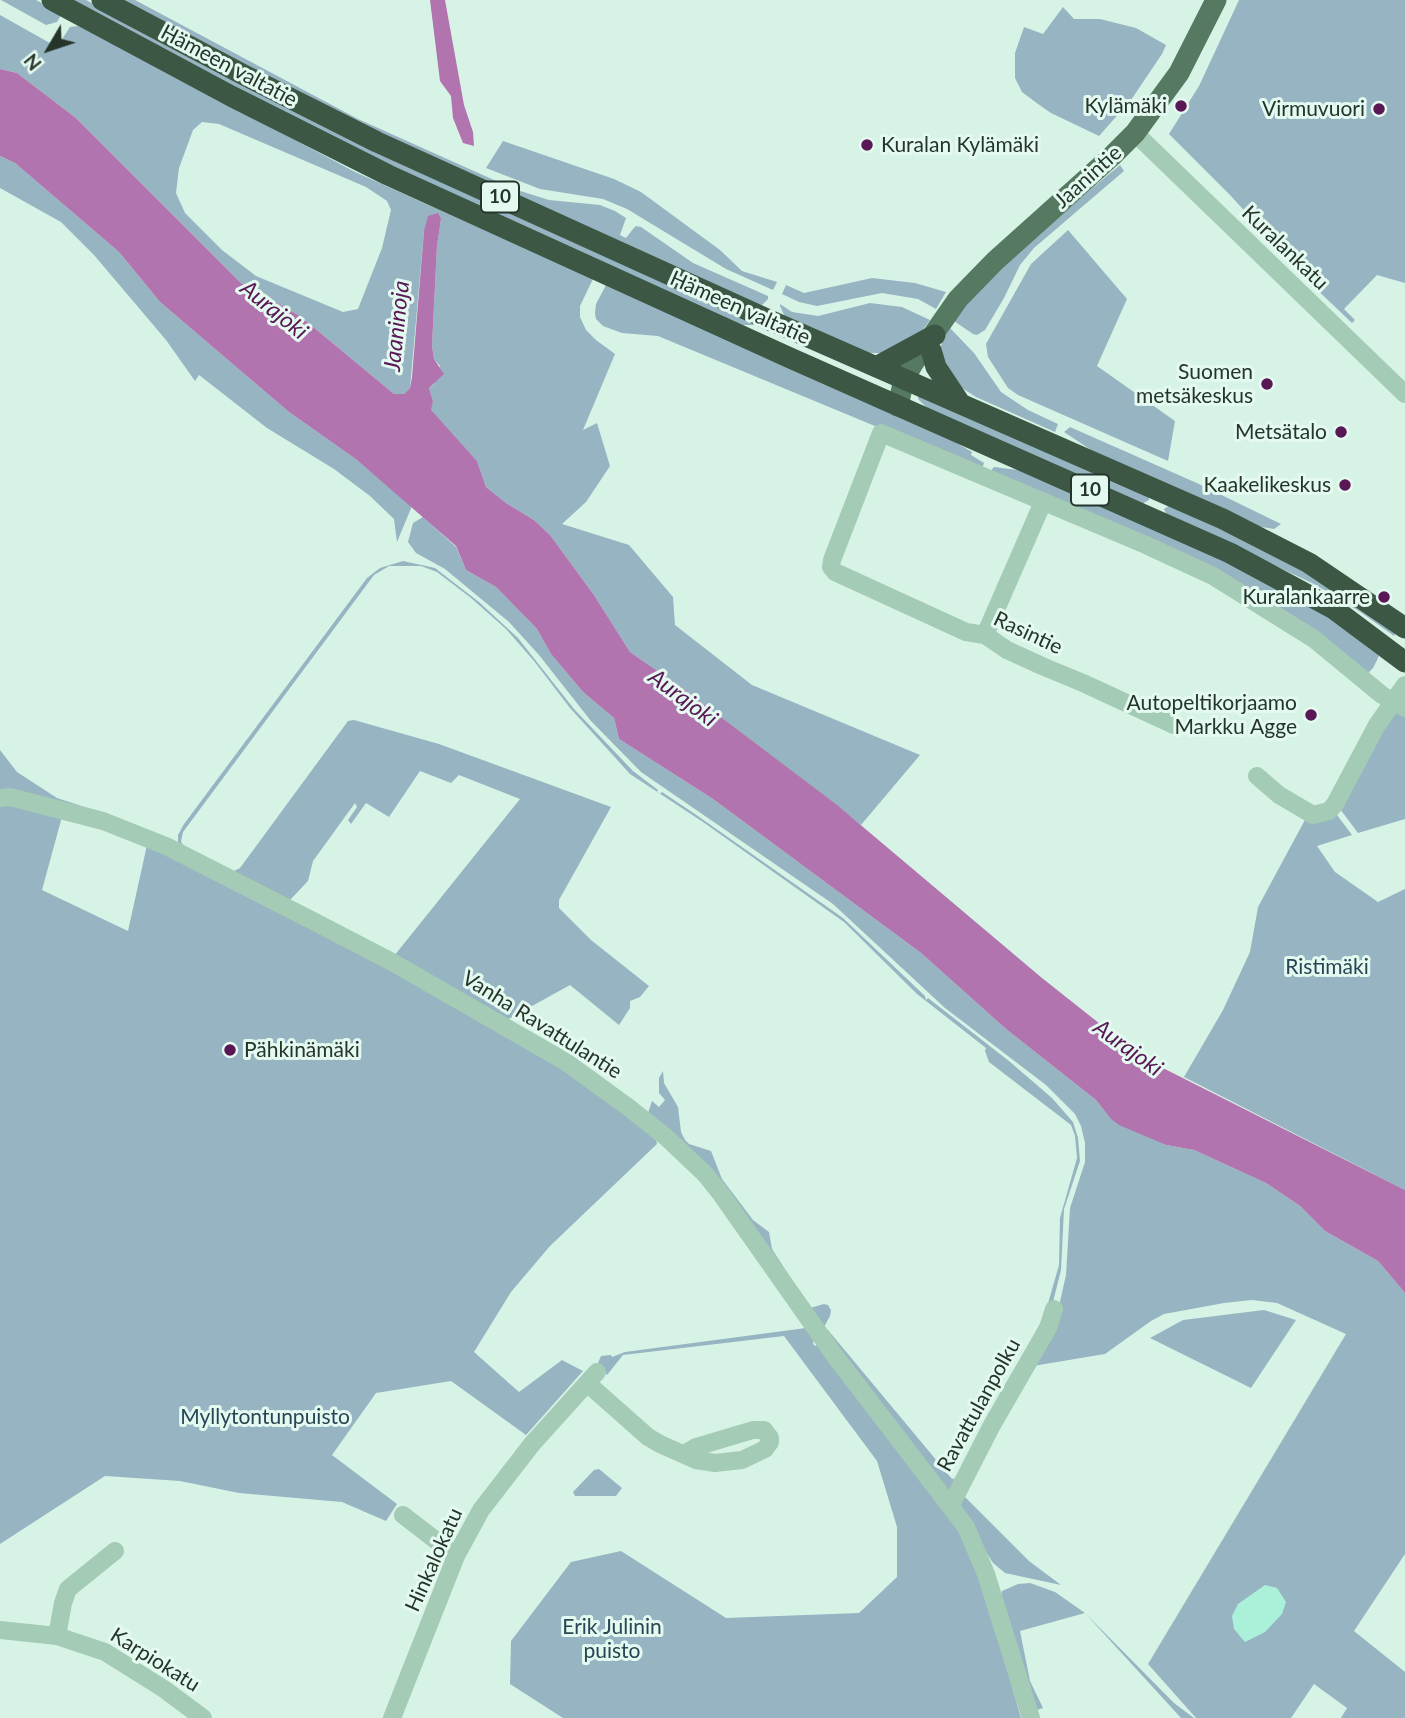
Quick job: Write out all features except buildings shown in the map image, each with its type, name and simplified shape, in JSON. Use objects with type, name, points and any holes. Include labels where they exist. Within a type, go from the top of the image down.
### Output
[{"type":"highway","name":"Hämeen valtatie","points":[[52,0],[231,96],[388,175],[898,406],[1230,552],[1334,609],[1405,662]]},
{"type":"highway","name":"Hämeen valtatie","points":[[102,0],[377,142],[876,367],[1223,519],[1332,578],[1405,628]]},
{"type":"highway","points":[[876,367],[933,342],[936,367],[962,404]]},
{"type":"main road","name":"Jaanintie","points":[[898,406],[958,299],[987,268],[1135,133],[1179,73],[1216,0]]},
{"type":"street","name":"Kuralankatu","points":[[1135,133],[1405,394]]},
{"type":"street","name":"Rasintie","points":[[1043,502],[881,433],[831,567],[841,576],[966,632],[985,635],[1007,650],[1174,725]]},
{"type":"street","points":[[985,635],[1043,502],[1213,576],[1314,639],[1399,705]]},
{"type":"street","points":[[1257,776],[1287,801],[1313,815],[1323,814],[1335,804],[1374,731],[1399,705],[1405,685]]},
{"type":"street","name":"Vanha Ravattulantie","points":[[0,798],[10,797],[103,821],[166,846],[404,968],[566,1062],[628,1107],[687,1156],[713,1184],[835,1356],[951,1505]]},
{"type":"street","name":"Ravattulanpolku","points":[[1031,1718],[986,1574],[969,1533],[951,1505],[963,1478],[1048,1328],[1054,1309]]},
{"type":"street","name":"Hinkalokatu","points":[[392,1718],[456,1556],[481,1510],[499,1484],[592,1378],[648,1437],[684,1454]]},
{"type":"street","points":[[403,1515],[456,1556]]},
{"type":"street","points":[[57,1636],[68,1589],[115,1552]]},
{"type":"street","name":"Karpiokatu","points":[[0,1630],[57,1636],[105,1653],[164,1689],[203,1718]]},
{"type":"green space","points":[[1,0],[36,0],[61,15],[57,22],[46,25]]},
{"type":"green space","points":[[69,0],[86,0],[257,90],[755,325],[741,325],[391,168]]},
{"type":"green space","points":[[123,0],[135,0],[358,119],[514,189],[549,200],[600,205],[615,211],[626,218],[620,235],[626,238],[636,226],[641,227],[693,263],[768,296],[768,299],[762,305],[755,304],[356,122]]},
{"type":"green space","points":[[1239,0],[1405,0],[1405,283],[1377,275],[1344,309],[1355,320],[1352,323],[1310,283],[1230,195],[1169,134],[1199,86]]},
{"type":"green space","points":[[1063,7],[1074,19],[1100,19],[1136,28],[1166,45],[1131,100],[1099,136],[1051,113],[1022,92],[1015,78],[1015,53],[1024,27],[1043,34]]},
{"type":"green space","points":[[0,15],[57,47],[70,27],[78,26],[355,172],[593,279],[580,306],[580,317],[586,330],[615,354],[583,430],[597,423],[610,466],[586,502],[562,524],[629,545],[673,597],[675,625],[752,685],[920,755],[861,825],[685,690],[630,652],[594,595],[550,535],[534,520],[486,487],[477,461],[430,410],[433,401],[429,388],[434,384],[440,366],[434,359],[432,346],[441,219],[424,231],[410,388],[404,394],[394,394],[300,316],[241,283],[76,118],[17,73],[0,69]],"holes":[[[202,122],[219,124],[366,187],[387,201],[391,210],[382,248],[358,309],[343,312],[256,276],[222,250],[185,213],[176,193],[179,168],[193,130]]]},
{"type":"green space","points":[[503,141],[614,179],[641,192],[720,250],[742,271],[777,282],[773,290],[726,269],[627,209],[603,199],[540,189],[486,168]]},
{"type":"green space","points":[[0,156],[15,163],[119,252],[160,302],[289,412],[357,460],[412,506],[397,542],[394,519],[370,496],[334,469],[267,428],[199,375],[195,381],[166,340],[94,255],[61,222],[0,188]]},
{"type":"green space","points":[[1120,165],[1124,171],[1034,248],[1020,265],[985,330],[977,335],[973,334],[954,321],[1012,255]]},
{"type":"green space","points":[[1068,230],[1127,299],[1097,366],[1175,421],[1168,461],[1018,395],[1008,388],[988,357],[986,344],[1031,264]]},
{"type":"green space","points":[[872,278],[915,283],[946,292],[936,309],[918,299],[882,293],[817,306],[782,294],[786,285],[804,293]]},
{"type":"green space","points":[[606,285],[947,437],[972,452],[971,455],[984,463],[983,466],[976,468],[658,336],[622,333],[603,326],[596,319],[595,313],[596,304]]},
{"type":"green space","points":[[870,303],[902,307],[930,320],[919,335],[887,353],[869,353],[785,317],[780,306],[792,312],[818,316]]},
{"type":"green space","points":[[950,328],[974,353],[1001,392],[1028,410],[1058,424],[1055,432],[976,397],[954,383],[939,357],[942,341]]},
{"type":"green space","points":[[918,394],[1149,497],[1149,500],[1142,504],[929,410],[918,399]]},
{"type":"green space","points":[[1070,427],[1281,524],[1274,529],[1256,526],[1103,458],[1064,432]]},
{"type":"green space","points":[[994,467],[1018,470],[1210,552],[1328,616],[1379,656],[1373,668],[1367,674],[1314,633],[989,473]]},
{"type":"green space","points":[[1170,505],[1292,563],[1397,631],[1394,636],[1314,584],[1166,514],[1164,509]]},
{"type":"green space","points":[[423,517],[456,547],[466,570],[496,587],[537,629],[551,654],[583,692],[614,718],[619,739],[713,799],[921,953],[1006,1029],[1096,1100],[1110,1118],[1166,1145],[1194,1150],[1266,1183],[1300,1206],[1325,1231],[1378,1261],[1405,1293],[1405,1554],[1354,1631],[1405,1672],[1405,1718],[1341,1718],[1347,1708],[1314,1684],[1291,1718],[1196,1718],[1148,1664],[1346,1334],[1277,1303],[1252,1300],[1164,1314],[1105,1354],[1033,1366],[1054,1328],[1066,1275],[1070,1208],[1085,1162],[1085,1143],[1075,1114],[1046,1085],[945,1008],[833,904],[641,772],[591,721],[509,622],[445,569],[416,553],[408,542],[413,523]]},
{"type":"green space","points":[[403,561],[435,568],[479,602],[518,638],[574,709],[633,771],[658,790],[657,792],[630,774],[570,708],[506,629],[471,598],[437,572],[421,566],[389,566],[374,575],[183,832],[181,842],[232,872],[240,868],[348,721],[354,720],[439,744],[611,807],[559,900],[559,908],[591,940],[649,986],[640,997],[630,1001],[630,1008],[619,1025],[570,985],[505,1021],[394,956],[520,799],[459,775],[451,783],[420,771],[389,817],[366,803],[351,824],[348,820],[357,807],[355,803],[313,861],[308,881],[290,900],[293,909],[182,853],[178,848],[178,835],[184,824],[367,578],[380,568]]},
{"type":"green space","points":[[1398,713],[1405,715],[1405,819],[1358,833],[1340,809],[1378,731]]},
{"type":"green space","points":[[0,750],[17,772],[57,798],[112,816],[0,794]]},
{"type":"green space","points":[[662,792],[695,814],[843,918],[925,996],[926,1000],[928,998],[1009,1061],[1052,1098],[1073,1122],[1080,1161],[1064,1209],[1061,1270],[1049,1318],[953,1490],[946,1491],[829,1341],[825,1332],[828,1330],[952,1479],[956,1478],[1045,1314],[1059,1265],[1060,1218],[1077,1158],[1071,1125],[989,1062],[986,1048],[917,994],[844,922],[660,794]]},
{"type":"green space","name":"Myllytontunpuisto","points":[[0,803],[63,813],[42,890],[128,931],[147,845],[388,966],[586,1081],[655,1136],[657,1144],[550,1246],[511,1292],[474,1352],[519,1392],[562,1360],[583,1371],[526,1435],[451,1381],[376,1393],[332,1455],[397,1504],[386,1521],[342,1502],[239,1493],[180,1481],[105,1476],[0,1544]]},
{"type":"green space","name":"Ristimäki","points":[[1334,811],[1352,835],[1317,846],[1335,872],[1378,902],[1405,889],[1405,1190],[1184,1077],[1223,1010],[1250,952],[1258,907],[1306,818]]},
{"type":"green space","points":[[663,1071],[664,1083],[678,1107],[681,1132],[685,1140],[689,1144],[711,1151],[722,1179],[753,1220],[769,1232],[772,1249],[810,1308],[828,1305],[830,1316],[824,1327],[647,1116],[652,1101],[659,1107],[665,1100],[659,1093],[659,1078]]},
{"type":"green space","points":[[1264,1310],[1296,1320],[1251,1388],[1150,1338],[1183,1320]]},
{"type":"green space","name":"Erik Julinin puisto","points":[[806,1328],[814,1339],[813,1344],[815,1346],[820,1343],[943,1503],[975,1558],[1021,1718],[563,1718],[510,1684],[511,1641],[571,1562],[621,1551],[726,1618],[859,1613],[897,1577],[897,1527],[877,1461],[784,1336],[623,1355],[607,1375],[598,1363],[601,1356],[612,1357],[625,1352]]},
{"type":"green space","points":[[599,1469],[622,1488],[616,1496],[575,1496],[573,1492],[594,1470]]},
{"type":"green space","points":[[961,1493],[1029,1561],[1061,1585],[1005,1573],[993,1563],[960,1511]]},
{"type":"green space","points":[[1030,1583],[1055,1592],[1085,1613],[1020,1631],[1030,1681],[1043,1708],[1034,1711],[1000,1602],[1002,1591],[1018,1584]]},
{"type":"green space","points":[[1085,1613],[1174,1703],[1194,1718],[1181,1718]]},
{"type":"sand","points":[[1265,1585],[1277,1588],[1286,1602],[1282,1614],[1265,1632],[1245,1642],[1234,1629],[1232,1616],[1238,1604]]},
{"type":"water","points":[[430,0],[445,0],[474,146],[463,143],[453,118],[451,96],[440,81]]},
{"type":"water","name":"Aurajoki","points":[[0,69],[17,73],[76,118],[241,283],[300,316],[394,394],[404,394],[410,388],[424,231],[428,216],[438,213],[441,219],[432,346],[434,359],[444,374],[429,388],[433,401],[431,410],[477,461],[486,487],[534,520],[550,535],[594,595],[630,652],[685,690],[837,805],[1042,978],[1143,1058],[1405,1190],[1405,1293],[1378,1261],[1325,1231],[1300,1206],[1266,1183],[1194,1150],[1166,1145],[1119,1125],[1096,1100],[1006,1029],[921,953],[713,799],[619,739],[614,718],[583,692],[551,654],[537,629],[496,587],[466,570],[456,546],[357,460],[289,412],[160,302],[119,252],[15,163],[0,156]]},
{"type":"place","name":"Kylämäki","points":[[1181,106]]},
{"type":"place","name":"Virmuvuori","points":[[1379,109]]},
{"type":"place","name":"Kuralan Kylämäki","points":[[867,145]]},
{"type":"place","name":"Suomen metsäkeskus","points":[[1267,384]]},
{"type":"place","name":"Metsätalo","points":[[1341,432]]},
{"type":"place","name":"Kaakelikeskus","points":[[1345,485]]},
{"type":"place","name":"Kuralankaarre","points":[[1384,597]]},
{"type":"place","name":"Autopeltikorjaamo Markku Agge","points":[[1311,715]]},
{"type":"place","name":"Pähkinämäki","points":[[230,1050]]},
{"type":"water label","name":"Jaaninoja","points":[[397,326]]}]
